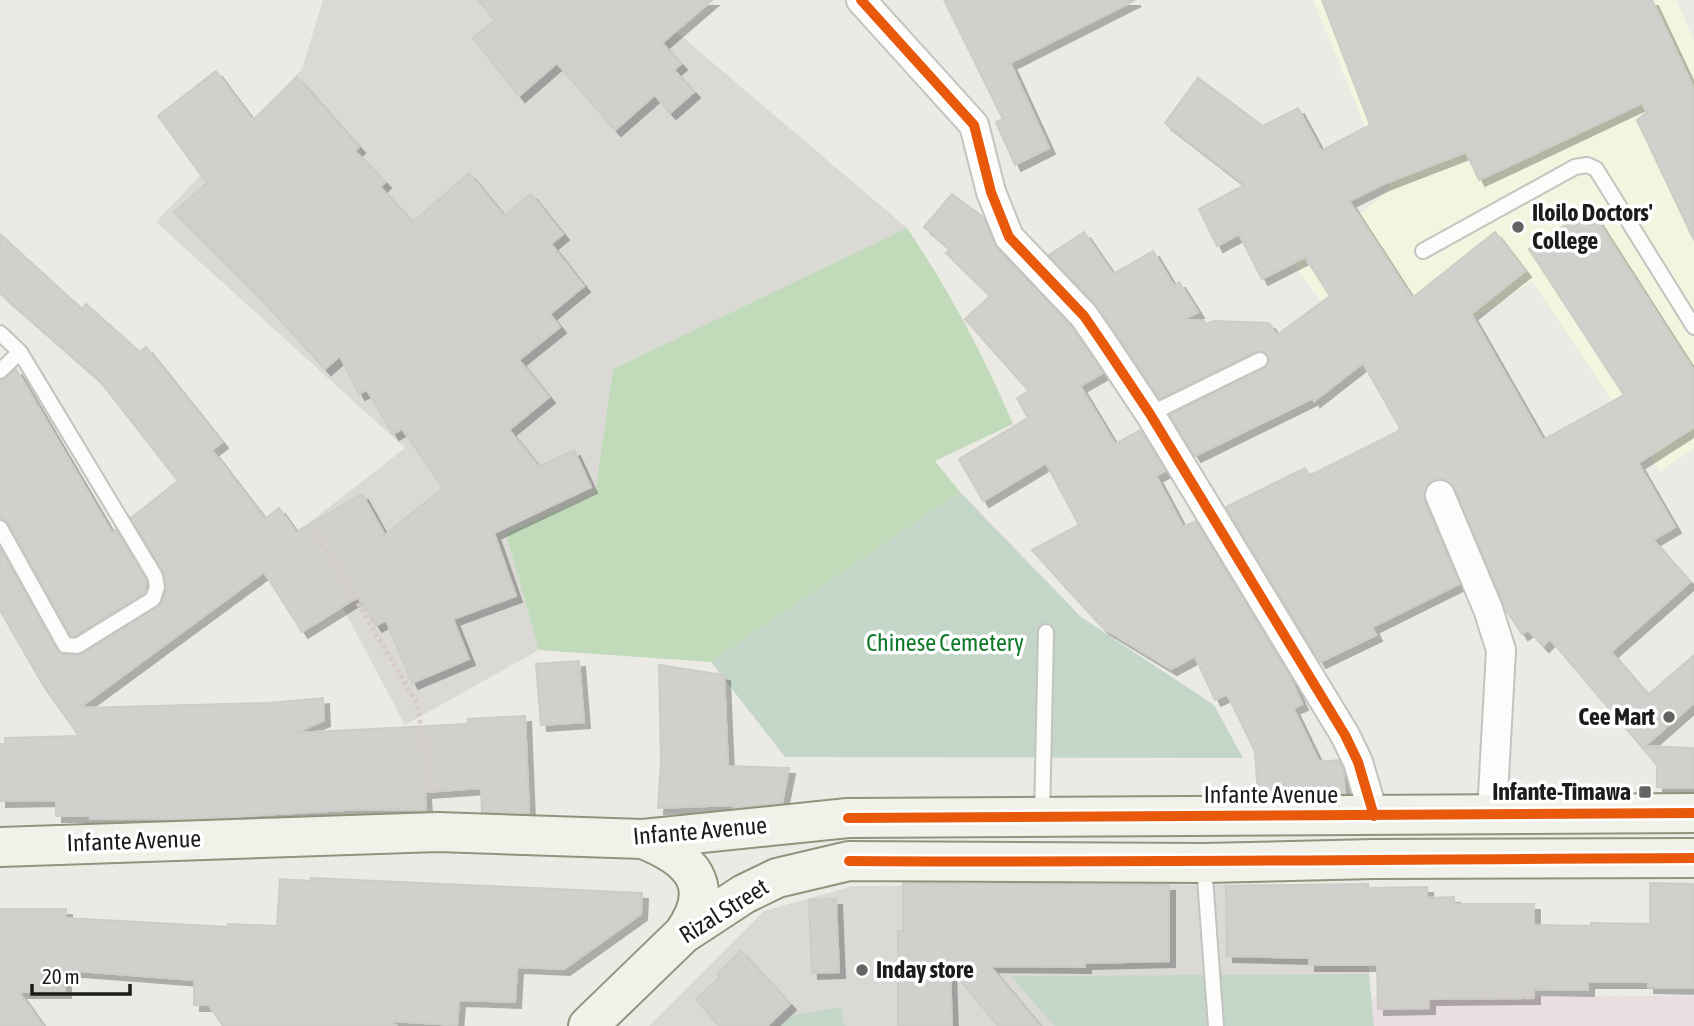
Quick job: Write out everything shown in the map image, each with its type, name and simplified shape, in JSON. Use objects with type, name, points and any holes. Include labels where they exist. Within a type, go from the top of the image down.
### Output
[{"type":"main road","name":"Infante Avenue","points":[[0,847],[438,832],[643,839],[848,818],[1694,813]]},
{"type":"main road","points":[[643,839],[660,845],[684,862],[699,884],[697,914],[683,933]]},
{"type":"main road","points":[[1204,863],[1388,859],[1694,858]]},
{"type":"main road","name":"Rizal Street","points":[[588,1026],[683,933],[744,894],[777,878],[849,861],[1204,863]]},
{"type":"street","points":[[861,0],[974,125],[991,192],[1009,237],[1084,316],[1150,414],[1346,735],[1358,762],[1374,816]]},
{"type":"street","points":[[1440,495],[1488,609],[1502,650],[1492,814]]},
{"type":"lane","points":[[1423,251],[1575,167],[1587,165],[1596,169],[1694,327]]},
{"type":"lane","points":[[0,333],[20,352],[155,576],[157,587],[153,599],[77,646],[65,645],[0,528]]},
{"type":"lane","points":[[0,371],[20,352]]},
{"type":"lane","points":[[1150,414],[1260,360]]},
{"type":"lane","points":[[1042,817],[1046,632]]},
{"type":"lane","points":[[1204,863],[1216,1026]]},
{"type":"path","points":[[315,531],[417,703],[438,832]]},
{"type":"shaded area","points":[[323,0],[639,0],[907,228],[613,369],[595,494],[506,534],[539,650],[405,725],[301,529],[405,448],[156,222],[302,69]]},
{"type":"shaded area","name":"Iloilo Doctors' College","points":[[1313,0],[1676,0],[1694,40],[1694,448],[1660,472],[1532,281],[1379,383],[1295,265],[1391,189]]},
{"type":"shaded area","points":[[1366,884],[1369,974],[1012,976],[1054,1026],[845,1026],[841,1007],[793,1015],[781,1026],[649,1026],[764,911],[853,886]]},
{"type":"shaded area","points":[[1694,996],[1694,1026],[1374,1026],[1371,997]]},
{"type":"green space","points":[[907,228],[964,323],[1013,424],[935,461],[960,492],[711,662],[539,650],[506,534],[595,494],[613,369]]},
{"type":"green space","name":"Chinese Cemetery","points":[[960,492],[1081,617],[1214,705],[1243,758],[785,757],[711,662]]},
{"type":"green space","points":[[1369,974],[1374,1026],[1054,1026],[1011,976]]},
{"type":"green space","points":[[841,1007],[845,1026],[781,1026],[793,1015]]},
{"type":"building","points":[[478,0],[712,0],[662,43],[681,64],[674,70],[694,92],[670,113],[655,95],[615,130],[557,63],[519,96],[473,38],[495,20]]},
{"type":"building","points":[[944,0],[1135,0],[1010,63],[1049,148],[1015,165],[996,122],[1003,119]]},
{"type":"building","points":[[1322,0],[1652,0],[1694,89],[1694,240],[1637,120],[1647,112],[1642,103],[1479,180],[1466,152],[1383,184],[1349,201],[1412,298],[1495,232],[1525,271],[1471,314],[1543,440],[1624,395],[1529,249],[1590,209],[1694,371],[1694,427],[1638,463],[1675,527],[1653,540],[1690,582],[1611,652],[1648,695],[1694,655],[1694,703],[1645,746],[1694,748],[1694,788],[1657,787],[1657,765],[1550,639],[1543,646],[1528,630],[1522,634],[1506,610],[1455,489],[1443,479],[1427,484],[1424,501],[1459,584],[1372,627],[1376,635],[1320,662],[1226,507],[1305,468],[1309,476],[1397,432],[1400,428],[1363,363],[1314,401],[1313,398],[1195,456],[1170,415],[1264,369],[1269,361],[1268,355],[1256,351],[1160,399],[1098,306],[1049,255],[1084,232],[1113,274],[1153,251],[1174,286],[1179,282],[1198,312],[1183,320],[1203,320],[1206,324],[1214,321],[1269,323],[1277,335],[1330,296],[1305,257],[1262,279],[1239,234],[1217,246],[1199,209],[1245,185],[1165,123],[1198,78],[1263,126],[1298,108],[1321,151],[1370,125]]},
{"type":"building","points":[[216,71],[253,120],[297,77],[359,147],[355,151],[385,182],[380,187],[413,222],[469,173],[504,216],[531,194],[563,234],[551,244],[584,286],[550,314],[560,327],[519,360],[549,397],[509,430],[539,467],[574,450],[591,487],[494,533],[516,596],[453,619],[469,659],[412,683],[386,620],[376,626],[358,597],[302,632],[264,572],[79,708],[269,703],[323,698],[324,720],[295,733],[468,724],[468,719],[525,716],[529,813],[482,812],[481,788],[425,792],[426,810],[362,809],[192,819],[90,819],[90,816],[56,816],[56,800],[0,801],[0,744],[5,744],[5,738],[79,736],[43,685],[0,610],[0,548],[57,650],[64,655],[81,654],[162,603],[166,589],[164,574],[131,518],[178,481],[99,380],[0,293],[0,234],[82,309],[86,304],[140,352],[146,347],[222,442],[212,450],[265,519],[279,508],[296,532],[362,494],[385,535],[443,488],[402,429],[393,434],[367,390],[359,394],[340,356],[325,369],[263,301],[174,212],[207,183],[158,116]]},
{"type":"building","points":[[952,194],[984,218],[997,248],[1071,326],[1103,373],[1080,386],[1115,444],[1140,430],[1165,471],[1156,476],[1183,527],[1196,521],[1290,677],[1302,704],[1293,708],[1319,762],[1339,760],[1343,770],[1345,793],[1258,794],[1255,751],[1227,694],[1215,700],[1195,656],[1171,669],[1103,628],[1069,591],[1032,550],[1079,525],[1046,463],[983,501],[959,459],[1028,418],[1017,398],[1029,391],[965,319],[990,296],[946,253],[950,249],[924,227]]},
{"type":"building","points":[[16,369],[112,533],[116,530],[146,579],[145,593],[75,636],[71,636],[8,523],[0,518],[0,380]]},
{"type":"building","points":[[579,661],[584,722],[541,725],[536,664]]},
{"type":"building","points":[[659,665],[724,675],[728,766],[789,768],[782,803],[733,808],[734,805],[658,808],[661,762]]},
{"type":"building","points":[[311,878],[642,893],[641,914],[564,969],[517,967],[515,1002],[459,1000],[457,1025],[390,1021],[396,1026],[223,1026],[209,1005],[194,1005],[194,980],[65,970],[65,992],[19,992],[43,1026],[0,1026],[0,909],[66,909],[66,918],[228,927],[228,924],[277,926],[280,879],[311,881]]},
{"type":"building","points":[[903,883],[1169,885],[1169,961],[1085,963],[1085,967],[990,966],[1040,1026],[998,1026],[950,968],[952,1026],[898,1026],[898,931],[903,931]]},
{"type":"building","points":[[1650,883],[1694,884],[1694,988],[1648,987],[1648,982],[1588,982],[1588,990],[1534,989],[1534,998],[1429,999],[1429,1008],[1378,1009],[1377,965],[1309,965],[1309,958],[1227,956],[1226,886],[1368,884],[1368,888],[1427,887],[1427,898],[1454,897],[1454,904],[1534,904],[1534,925],[1591,926],[1591,923],[1650,924]]},
{"type":"building","points":[[836,899],[839,972],[812,973],[809,900]]},
{"type":"building","points":[[741,951],[790,1004],[767,1026],[719,1026],[696,999],[720,977],[717,974]]},
{"type":"cycle path","points":[[861,0],[974,125],[991,192],[1009,237],[1084,316],[1150,414],[1345,735],[1358,762],[1374,816]]},
{"type":"cycle path","points":[[848,818],[1694,813]]},
{"type":"cycle path","points":[[849,861],[1694,858]]},
{"type":"place","name":"Iloilo Doctors' College","points":[[1518,227]]},
{"type":"place","name":"Cee Mart","points":[[1669,717]]},
{"type":"place","name":"Infante-Timawa","points":[[1645,792]]},
{"type":"place","name":"Inday store","points":[[862,970]]}]
